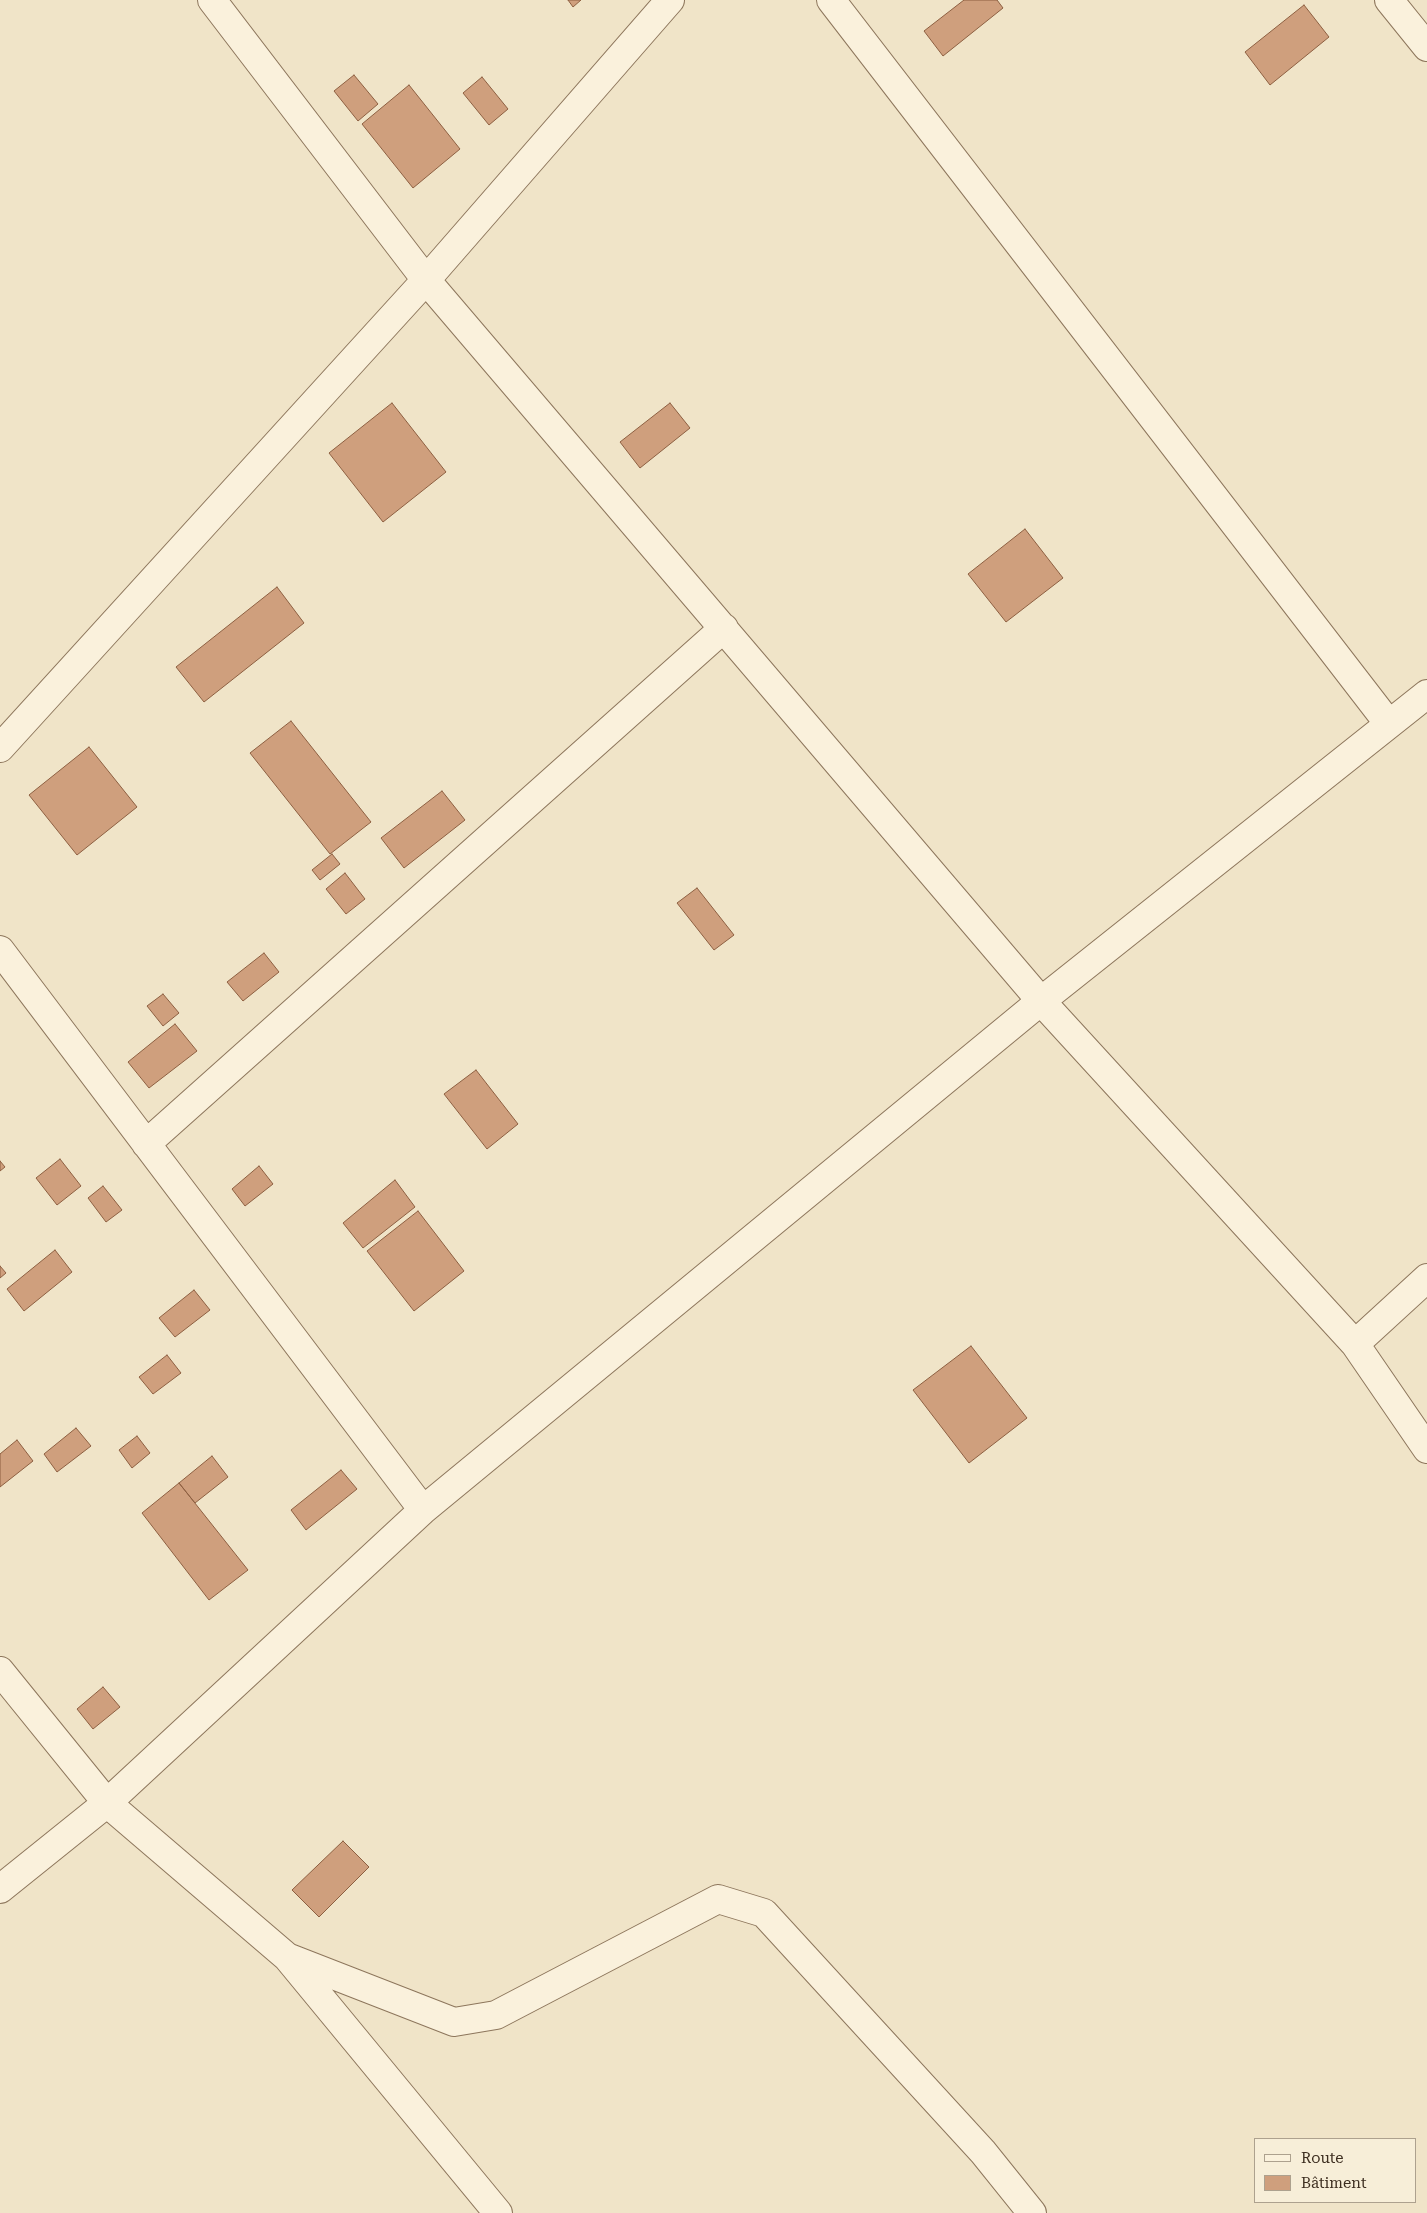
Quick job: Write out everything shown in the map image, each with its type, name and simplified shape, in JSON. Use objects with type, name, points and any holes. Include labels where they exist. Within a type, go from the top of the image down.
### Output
[{"type":"street","points":[[212,0],[426,280],[1041,1001],[1355,1344],[1427,1449]]},
{"type":"street","points":[[0,748],[426,280],[670,0]]},
{"type":"street","points":[[831,0],[1389,724]]},
{"type":"street","points":[[1388,0],[1427,47]]},
{"type":"street","points":[[146,1144],[724,628]]},
{"type":"street","points":[[0,1889],[107,1803],[423,1510],[1041,1001],[1427,694]]},
{"type":"street","points":[[0,950],[423,1510]]},
{"type":"street","points":[[1355,1344],[1427,1278]]},
{"type":"street","points":[[0,1671],[107,1803],[287,1957],[498,2213]]},
{"type":"street","points":[[287,1957],[454,2022],[496,2015],[718,1899],[764,1913],[983,2152],[1032,2213]]},
{"type":"building","points":[[568,0],[581,0],[573,7]]},
{"type":"building","points":[[964,0],[997,0],[1003,8],[943,56],[924,31]]},
{"type":"building","points":[[1304,5],[1329,37],[1270,85],[1245,52]]},
{"type":"building","points":[[354,75],[378,104],[358,121],[334,91]]},
{"type":"building","points":[[482,77],[508,109],[489,125],[463,93]]},
{"type":"building","points":[[409,85],[460,149],[413,188],[362,124]]},
{"type":"building","points":[[392,403],[446,472],[383,522],[329,453]]},
{"type":"building","points":[[670,403],[690,428],[640,468],[620,442]]},
{"type":"building","points":[[1025,529],[1063,578],[1006,622],[968,574]]},
{"type":"building","points":[[277,587],[304,623],[204,702],[176,667]]},
{"type":"building","points":[[291,721],[371,822],[330,854],[250,753]]},
{"type":"building","points":[[89,747],[137,807],[77,855],[29,795]]},
{"type":"building","points":[[442,791],[465,820],[404,868],[381,838]]},
{"type":"building","points":[[332,854],[340,864],[320,880],[312,870]]},
{"type":"building","points":[[345,873],[365,899],[346,914],[326,889]]},
{"type":"building","points":[[697,888],[734,935],[714,950],[677,903]]},
{"type":"building","points":[[264,953],[279,972],[243,1001],[227,982]]},
{"type":"building","points":[[163,994],[179,1013],[163,1026],[147,1006]]},
{"type":"building","points":[[175,1024],[197,1051],[149,1088],[128,1062]]},
{"type":"building","points":[[476,1070],[518,1124],[487,1149],[444,1094]]},
{"type":"building","points":[[60,1159],[81,1186],[57,1205],[36,1178]]},
{"type":"building","points":[[0,1161],[5,1167],[0,1171]]},
{"type":"building","points":[[259,1166],[273,1184],[245,1206],[232,1189]]},
{"type":"building","points":[[395,1180],[415,1207],[363,1248],[343,1223]]},
{"type":"building","points":[[103,1186],[122,1210],[106,1222],[88,1198]]},
{"type":"building","points":[[418,1211],[464,1271],[414,1311],[367,1251]]},
{"type":"building","points":[[55,1250],[72,1272],[24,1311],[7,1289]]},
{"type":"building","points":[[0,1266],[6,1273],[0,1278]]},
{"type":"building","points":[[194,1290],[210,1310],[175,1337],[159,1318]]},
{"type":"building","points":[[971,1346],[1027,1418],[969,1463],[913,1390]]},
{"type":"building","points":[[167,1355],[181,1373],[153,1394],[139,1377]]},
{"type":"building","points":[[76,1428],[91,1446],[57,1472],[44,1454]]},
{"type":"building","points":[[137,1436],[150,1453],[132,1468],[119,1450]]},
{"type":"building","points":[[17,1440],[33,1461],[0,1487],[0,1454]]},
{"type":"building","points":[[212,1456],[228,1477],[195,1503],[179,1483]]},
{"type":"building","points":[[341,1470],[357,1489],[306,1530],[291,1510]]},
{"type":"building","points":[[179,1483],[248,1570],[209,1600],[142,1513]]},
{"type":"building","points":[[103,1687],[120,1707],[93,1729],[77,1709]]},
{"type":"building","points":[[343,1841],[369,1867],[319,1917],[292,1890]]}]
